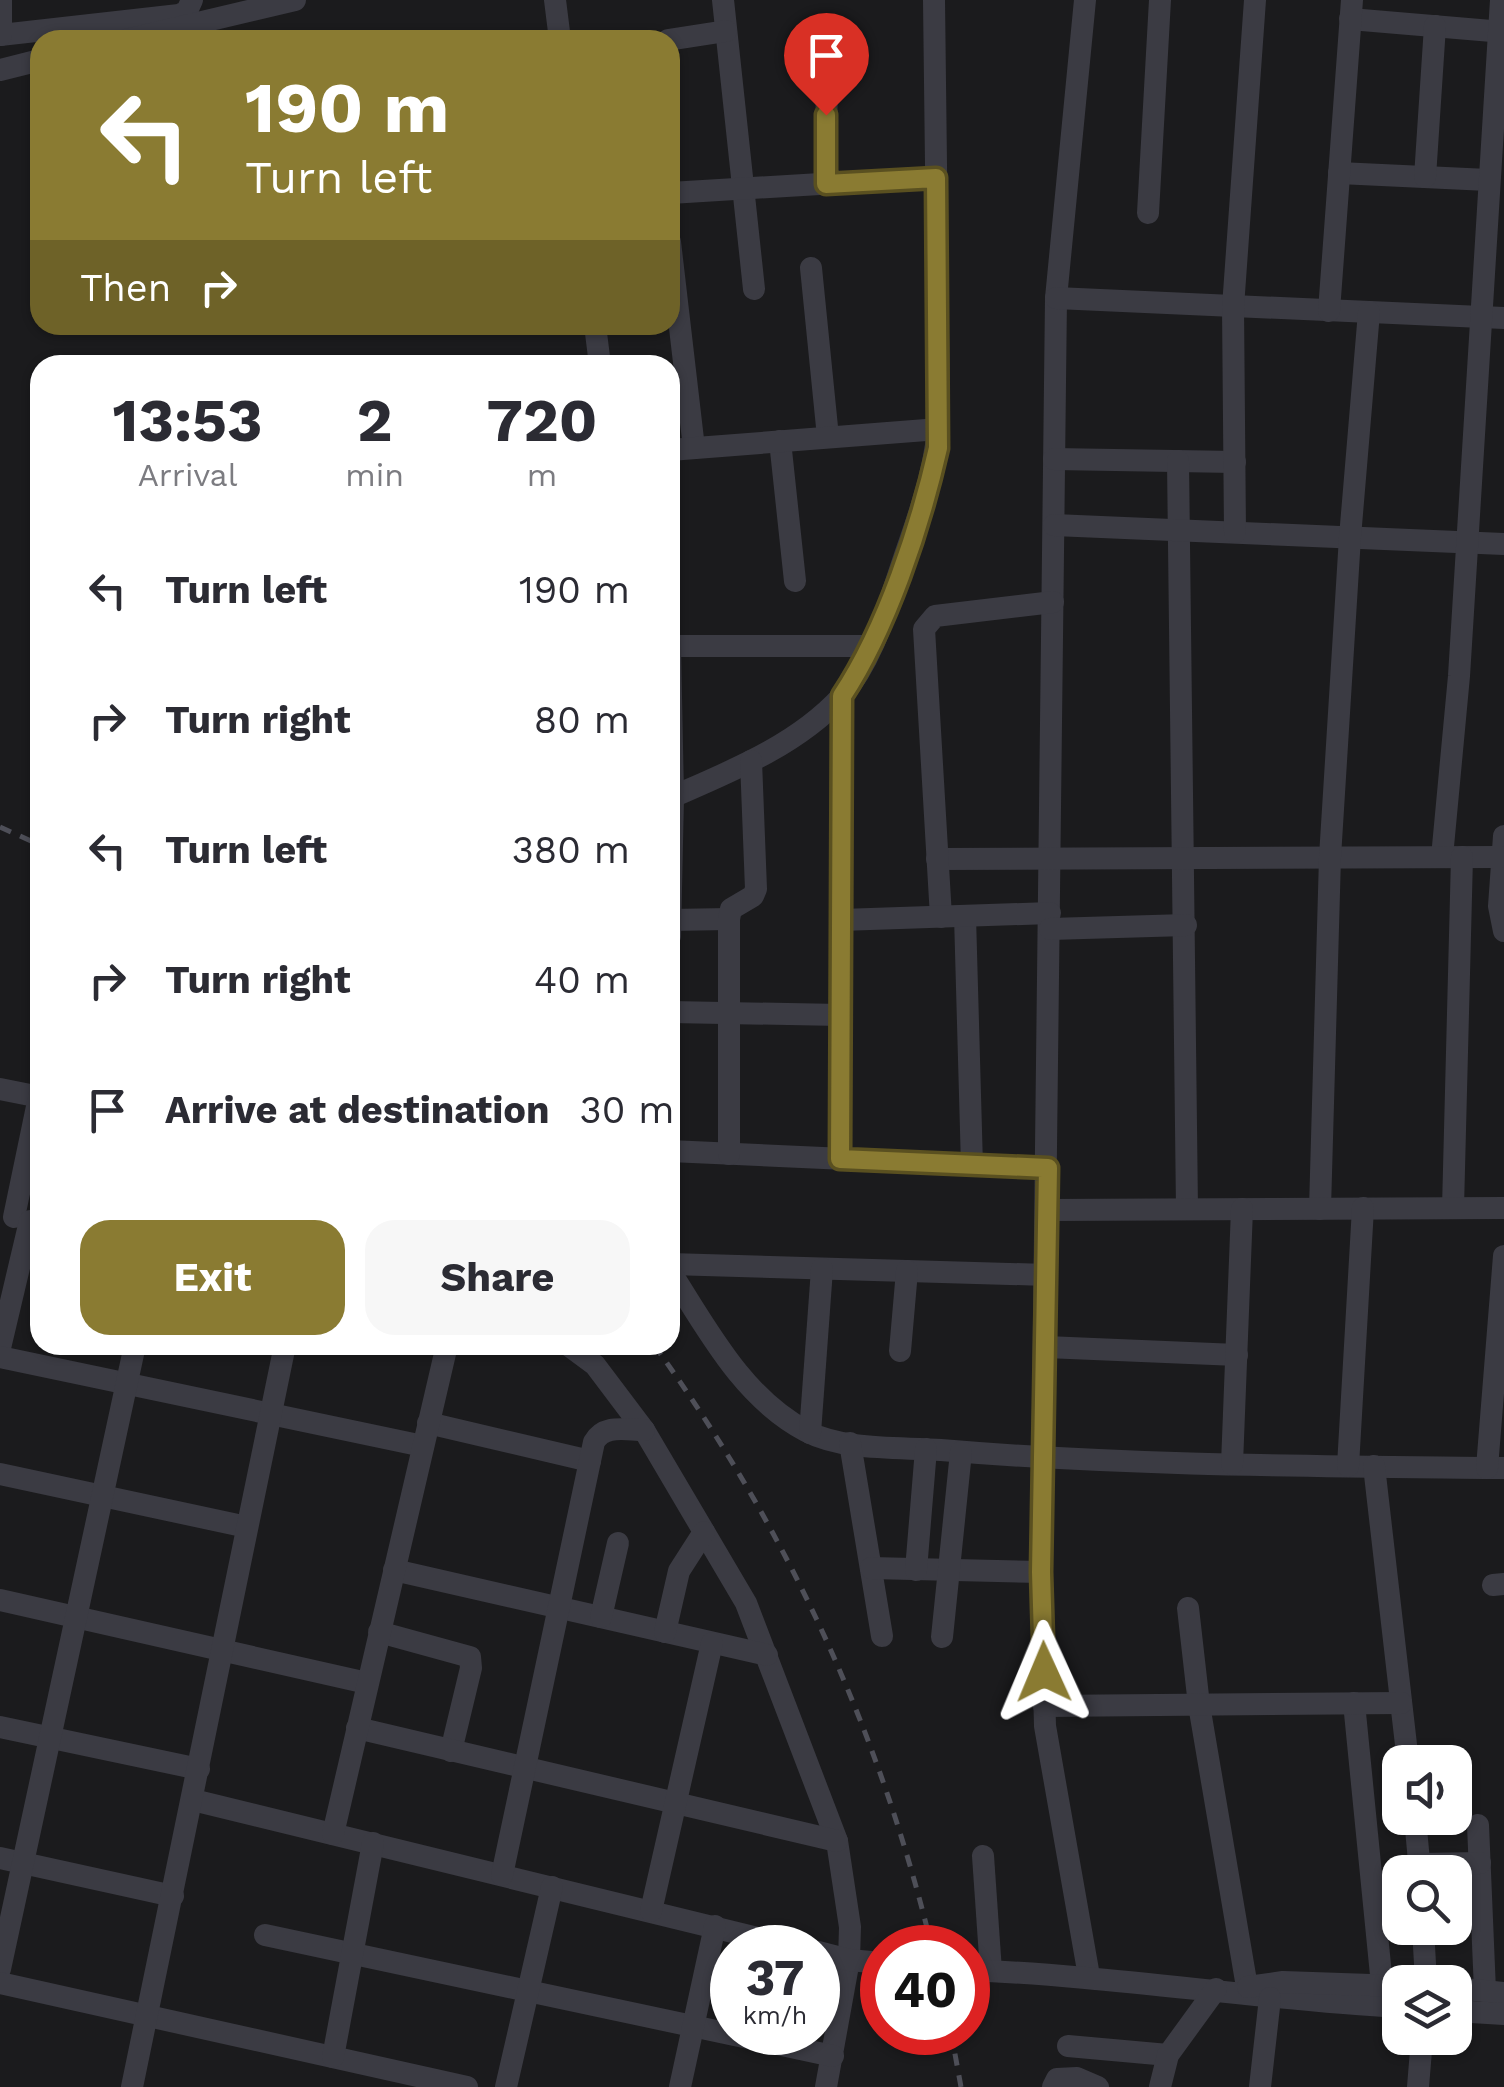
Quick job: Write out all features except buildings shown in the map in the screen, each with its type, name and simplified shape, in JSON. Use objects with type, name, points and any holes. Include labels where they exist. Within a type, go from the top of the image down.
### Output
[{"type":"street","points":[[1,0],[0,35],[30,32]]},
{"type":"street","points":[[93,0],[93,25]]},
{"type":"street","points":[[46,30],[179,15],[187,11],[192,0]]},
{"type":"street","points":[[162,30],[252,5],[295,0]]},
{"type":"street","points":[[556,0],[559,30]]},
{"type":"street","points":[[723,0],[754,289]]},
{"type":"street","points":[[680,793],[751,761],[808,726],[842,696],[871,646],[930,484],[938,429],[934,0]]},
{"type":"street","points":[[1085,0],[1056,298],[1041,1572],[1045,1726],[1089,1976]]},
{"type":"street","points":[[1148,213],[1160,0]]},
{"type":"street","points":[[1235,532],[1233,307],[1255,0]]},
{"type":"street","points":[[1454,1208],[1452,857],[1458,676],[1501,0]]},
{"type":"street","points":[[1329,311],[1351,10],[1435,26],[1501,31]]},
{"type":"street","points":[[1425,177],[1435,26]]},
{"type":"street","points":[[680,38],[726,31]]},
{"type":"street","points":[[826,184],[827,46]]},
{"type":"street","points":[[0,70],[30,62]]},
{"type":"street","points":[[1340,172],[1488,180]]},
{"type":"street","points":[[680,192],[936,178]]},
{"type":"street","points":[[811,268],[828,437]]},
{"type":"street","points":[[1056,298],[1504,318]]},
{"type":"street","points":[[1320,1209],[1330,857],[1369,312]]},
{"type":"street","points":[[680,414],[682,449],[938,429]]},
{"type":"street","points":[[780,441],[795,581]]},
{"type":"street","points":[[1054,459],[1234,462]]},
{"type":"street","points":[[1178,461],[1188,1209]]},
{"type":"street","points":[[1054,524],[1504,544]]},
{"type":"street","points":[[972,1166],[953,916],[937,859],[924,628],[935,616],[1053,602]]},
{"type":"street","points":[[680,646],[871,646]]},
{"type":"street","points":[[840,1159],[842,696]]},
{"type":"street","points":[[729,1154],[729,919],[731,909],[753,896],[756,889],[751,761]]},
{"type":"street","points":[[937,859],[1452,857],[1503,847],[1499,906],[1504,931]]},
{"type":"street","points":[[841,920],[953,916],[1186,925]]},
{"type":"street","points":[[680,920],[729,919]]},
{"type":"street","points":[[680,1012],[841,1016]]},
{"type":"street","points":[[0,1089],[30,1095]]},
{"type":"street","points":[[680,1152],[1048,1168]]},
{"type":"street","points":[[0,1348],[30,1161]]},
{"type":"street","points":[[1348,1466],[1363,1208]]},
{"type":"street","points":[[1047,1210],[1504,1208]]},
{"type":"street","points":[[1232,1464],[1242,1209]]},
{"type":"street","points":[[680,1285],[757,1397],[810,1434],[850,1443],[1045,1457],[1496,1468],[1504,1256]]},
{"type":"street","points":[[680,1268],[1046,1275]]},
{"type":"street","points":[[810,1434],[822,1270]]},
{"type":"street","points":[[900,1350],[907,1272]]},
{"type":"street","points":[[1046,1347],[1237,1355]]},
{"type":"street","points":[[0,1969],[12,1860],[50,1738],[133,1355]]},
{"type":"street","points":[[132,2087],[283,1355]]},
{"type":"street","points":[[334,1834],[444,1355]]},
{"type":"street","points":[[581,1355],[595,1366],[644,1430],[746,1604],[838,1841],[850,1928],[834,2056],[826,2087]]},
{"type":"street","points":[[0,1357],[270,1414],[590,1461]]},
{"type":"street","points":[[502,1874],[590,1461],[599,1433],[607,1429],[644,1430]]},
{"type":"street","points":[[850,1443],[882,1636]]},
{"type":"street","points":[[916,1570],[926,1449]]},
{"type":"street","points":[[942,1637],[961,1452]]},
{"type":"street","points":[[1374,1466],[1406,1745]]},
{"type":"street","points":[[0,1474],[247,1528]]},
{"type":"street","points":[[665,1632],[679,1571],[704,1532]]},
{"type":"street","points":[[601,1617],[618,1543]]},
{"type":"street","points":[[871,1568],[1041,1572]]},
{"type":"street","points":[[394,1570],[766,1655]]},
{"type":"street","points":[[0,1600],[367,1683]]},
{"type":"street","points":[[1188,1608],[1229,1989]]},
{"type":"street","points":[[379,1632],[470,1656],[471,1668],[451,1750]]},
{"type":"street","points":[[651,1911],[712,1643]]},
{"type":"street","points":[[1354,1703],[1388,1965]]},
{"type":"street","points":[[1044,1706],[1402,1703]]},
{"type":"street","points":[[0,1728],[199,1769]]},
{"type":"street","points":[[357,1728],[838,1841]]},
{"type":"street","points":[[194,1800],[711,1925]]},
{"type":"street","points":[[1478,1825],[1495,1992]]},
{"type":"street","points":[[332,2057],[373,1844]]},
{"type":"street","points":[[981,1925],[984,1856]]},
{"type":"street","points":[[12,1860],[173,1896]]},
{"type":"street","points":[[1472,1864],[1480,1863]]},
{"type":"street","points":[[506,2087],[552,1887]]},
{"type":"street","points":[[265,1935],[834,2056]]},
{"type":"street","points":[[680,2087],[710,1949]]},
{"type":"street","points":[[840,1958],[860,1961]]},
{"type":"street","points":[[990,1971],[1089,1976],[1229,1989],[1270,1998],[1382,2007]]},
{"type":"street","points":[[1160,2087],[1168,2055],[1229,1989],[1283,1982],[1382,1985]]},
{"type":"street","points":[[0,1983],[332,2057],[405,2080],[468,2087]]},
{"type":"street","points":[[1260,2087],[1270,1998]]},
{"type":"street","points":[[1472,2012],[1504,2014]]},
{"type":"street","points":[[1068,2046],[1168,2055]]},
{"type":"street","points":[[1418,2087],[1421,2055]]},
{"type":"street","points":[[1052,2087],[1067,2076],[1098,2087]]},
{"type":"railway","points":[[0,827],[30,840]]},
{"type":"railway","points":[[661,1355],[746,1485],[823,1632],[885,1787],[926,1925]]},
{"type":"railway","points":[[955,2055],[961,2087]]},
{"type":"route","points":[[826,115],[826,184],[936,178],[938,448],[930,484],[879,630],[842,696],[840,1159],[1048,1168],[1041,1572],[1044,1672]]}]
